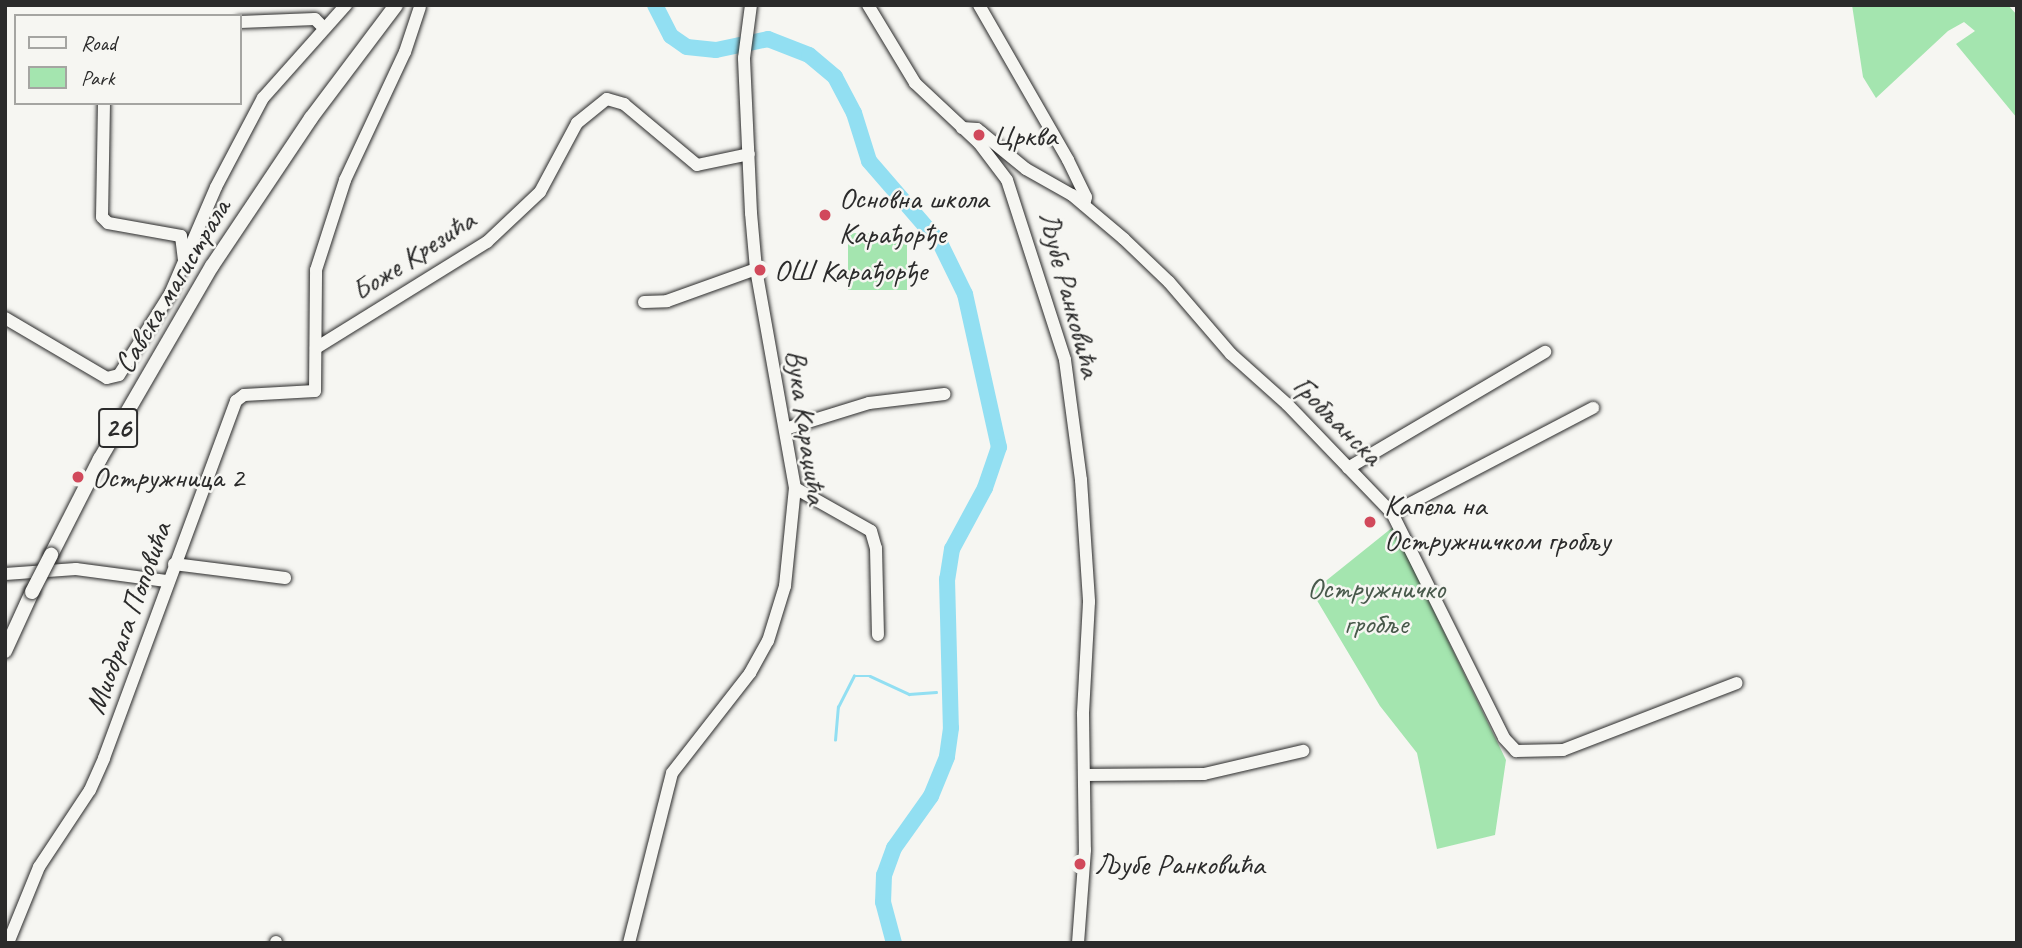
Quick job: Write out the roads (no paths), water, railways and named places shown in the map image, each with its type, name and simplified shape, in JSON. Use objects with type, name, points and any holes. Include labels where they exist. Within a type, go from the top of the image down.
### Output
[{"type":"main road","name":"Савска магистрала","points":[[5,651],[104,451],[212,266],[311,118],[396,5]]},
{"type":"street","points":[[5,318],[42,344],[110,379],[133,356],[183,267],[216,187],[263,98],[346,5]]},
{"type":"street","name":"Вука Караџића","points":[[629,943],[672,773],[737,693],[768,641],[785,586],[795,488],[756,269],[744,58],[745,32],[751,5]]},
{"type":"street","name":"Љубе Ранковића","points":[[868,5],[915,83],[990,155],[1011,187],[1065,360],[1081,480],[1089,602],[1084,775],[1085,850],[1078,943]]},
{"type":"street","points":[[979,5],[1068,160],[1086,197],[1084,205]]},
{"type":"street","name":"Миодрага Поповића","points":[[8,943],[39,867],[90,790],[104,758],[166,581],[236,401],[244,395],[315,390],[316,270],[345,180],[405,52],[420,7]]},
{"type":"street","points":[[242,22],[315,19],[324,28]]},
{"type":"street","name":"Боже Крезића","points":[[316,348],[487,242],[540,192],[577,124],[607,99],[618,100],[696,165],[749,155]]},
{"type":"street","points":[[104,105],[102,217],[108,223],[181,236],[183,267]]},
{"type":"street","name":"Гробљанска","points":[[962,128],[976,129],[1026,169],[1084,205],[1169,282],[1231,354],[1287,404],[1392,513],[1504,738],[1516,751],[1563,750],[1737,683]]},
{"type":"street","points":[[644,302],[667,300],[756,269]]},
{"type":"street","points":[[1348,468],[1545,352]]},
{"type":"street","points":[[785,429],[877,401],[944,394]]},
{"type":"street","points":[[1392,513],[1593,408]]},
{"type":"street","points":[[795,488],[871,531],[876,548],[878,635]]},
{"type":"street","points":[[174,564],[285,578]]},
{"type":"street","points":[[5,574],[46,570],[105,571],[166,581]]},
{"type":"street","points":[[1084,775],[1204,774],[1303,751]]},
{"type":"waterway","points":[[655,5],[671,36],[687,47],[716,50],[768,39],[809,55],[835,77],[854,113],[869,161],[940,243],[965,294],[999,447],[985,488],[952,549],[947,579],[951,728],[947,757],[931,796],[894,848],[884,875],[883,902],[894,943]]},
{"type":"waterway","points":[[835,740],[838,707],[854,676],[870,676],[909,694],[936,692]]},
{"type":"place","name":"Црква","points":[[979,135]]},
{"type":"place","name":"Основна школа Карађорђе","points":[[825,215]]},
{"type":"place","name":"ОШ Карађорђе","points":[[760,270]]},
{"type":"place","name":"Остружница 2","points":[[78,477]]},
{"type":"place","name":"Капела на Остружничком гробљу","points":[[1370,522]]},
{"type":"place","name":"Љубе Ранковића","points":[[1080,864]]},
{"type":"park label","name":"Остружничко гробље","points":[[1376,605]]}]
